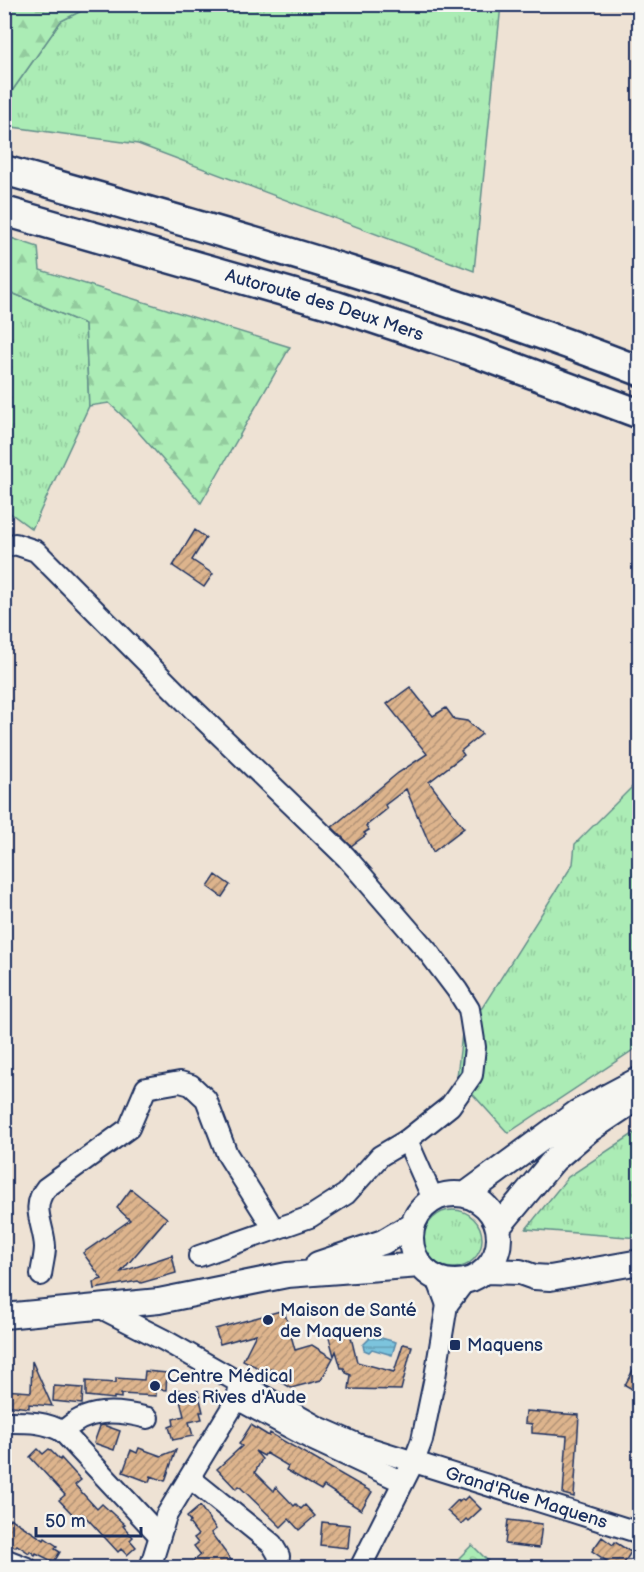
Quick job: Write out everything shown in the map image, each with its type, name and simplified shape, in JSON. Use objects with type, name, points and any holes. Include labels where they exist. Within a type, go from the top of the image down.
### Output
[{"type":"highway","points":[[4,170],[348,269],[485,315],[639,371]]},
{"type":"highway","name":"Autoroute des Deux Mers","points":[[4,212],[336,306],[471,351],[639,414]]},
{"type":"main road","points":[[465,1195],[578,1112],[639,1079]]},
{"type":"main road","points":[[475,1276],[496,1258],[499,1234],[554,1160],[589,1130],[639,1096]]},
{"type":"main road","points":[[428,1272],[411,1246],[412,1225],[420,1210],[433,1199],[448,1194],[465,1195],[479,1200],[491,1211],[499,1234],[520,1272]]},
{"type":"main road","points":[[14,1315],[159,1301],[287,1275],[383,1242],[412,1225]]},
{"type":"main road","points":[[287,1275],[428,1272],[450,1282],[475,1276],[520,1272],[534,1277],[550,1278],[639,1262]]},
{"type":"street","points":[[4,547],[15,544],[36,551],[193,709],[346,857],[429,953],[469,1009],[475,1047],[472,1075],[450,1106],[407,1140],[380,1156],[346,1194],[309,1216],[199,1256]]},
{"type":"street","points":[[41,1275],[45,1247],[38,1208],[39,1198],[46,1188],[129,1128],[146,1088],[180,1082],[191,1085],[206,1099],[227,1154],[274,1230]]},
{"type":"street","points":[[407,1140],[433,1199]]},
{"type":"street","points":[[428,1272],[447,1305]]},
{"type":"street","points":[[360,1568],[414,1461],[422,1440],[447,1305],[475,1276]]},
{"type":"street","points":[[99,1307],[164,1340],[313,1440],[403,1482]]},
{"type":"street","points":[[150,1568],[166,1516],[239,1391]]},
{"type":"street","name":"Grand'Rue Maquens","points":[[239,1391],[357,1444],[639,1533]]},
{"type":"street","points":[[63,1432],[74,1420],[91,1414],[129,1413],[148,1418]]},
{"type":"street","points":[[4,1422],[39,1423],[53,1426],[63,1432],[159,1535]]},
{"type":"street","points":[[190,1478],[272,1544],[279,1556],[278,1566]]},
{"type":"street","points":[[4,1559],[27,1568]]},
{"type":"green space","points":[[5,4],[93,5],[61,21],[5,101]]},
{"type":"green space","points":[[93,5],[501,5],[474,271],[138,144],[5,126],[5,101],[61,21]]},
{"type":"green space","points":[[5,236],[38,247],[40,270],[290,347],[201,503],[132,425],[109,403],[89,406],[85,324],[5,290]]},
{"type":"green space","points":[[5,290],[85,324],[89,406],[32,529],[5,509]]},
{"type":"green space","points":[[639,780],[639,1046],[508,1133],[457,1077],[464,1016],[482,1008],[573,864],[575,844]]},
{"type":"green space","points":[[639,1130],[639,1238],[526,1229],[568,1177]]},
{"type":"green space","points":[[453,1210],[464,1212],[477,1223],[482,1239],[480,1250],[469,1263],[453,1268],[442,1266],[429,1255],[424,1239],[426,1228],[437,1215]]},
{"type":"green space","points":[[472,1545],[494,1567],[468,1567],[459,1558]]},
{"type":"water","points":[[370,1335],[396,1342],[392,1355],[372,1349],[369,1352],[364,1350],[363,1345]]},
{"type":"building","points":[[195,530],[206,538],[192,560],[213,574],[204,587],[173,566]]},
{"type":"building","points":[[410,687],[433,716],[446,708],[454,719],[467,721],[482,734],[461,751],[464,755],[429,782],[464,828],[433,852],[406,789],[385,805],[387,809],[366,826],[369,830],[364,833],[366,835],[351,846],[332,827],[398,773],[427,754],[387,704]]},
{"type":"building","points":[[216,875],[230,885],[222,897],[208,887]]},
{"type":"building","points":[[131,1189],[167,1218],[121,1272],[172,1255],[176,1273],[141,1283],[138,1281],[94,1289],[93,1282],[102,1279],[83,1253],[130,1220],[117,1208]]},
{"type":"building","points":[[284,1310],[295,1350],[312,1345],[333,1358],[321,1380],[291,1388],[275,1378],[273,1369],[264,1371],[243,1360],[256,1334],[220,1344],[215,1329]]},
{"type":"building","points":[[349,1329],[357,1362],[394,1372],[403,1344],[412,1346],[401,1390],[349,1389],[351,1375],[341,1368],[336,1351],[334,1356],[328,1334]]},
{"type":"building","points":[[639,1359],[639,1393],[625,1385]]},
{"type":"building","points":[[32,1361],[52,1406],[29,1404],[29,1408],[4,1405],[4,1390],[31,1392]]},
{"type":"building","points":[[145,1371],[167,1373],[166,1390],[156,1389],[156,1396],[121,1394],[121,1398],[114,1397],[114,1399],[86,1396],[86,1381],[116,1383],[116,1378],[144,1380]]},
{"type":"building","points":[[54,1386],[83,1388],[82,1404],[53,1401]]},
{"type":"building","points":[[177,1389],[188,1393],[198,1391],[203,1412],[200,1412],[202,1419],[189,1422],[193,1436],[173,1440],[169,1427],[174,1425],[173,1419],[184,1416]]},
{"type":"building","points":[[526,1411],[579,1415],[574,1497],[563,1494],[567,1436],[532,1433],[532,1424],[525,1423]]},
{"type":"building","points":[[251,1425],[269,1436],[270,1433],[372,1492],[361,1510],[324,1486],[321,1490],[286,1470],[288,1466],[266,1453],[264,1456],[255,1451],[262,1459],[255,1472],[274,1491],[276,1487],[294,1506],[296,1504],[301,1509],[305,1505],[315,1516],[299,1530],[289,1519],[281,1527],[239,1486],[236,1489],[217,1469],[242,1446],[239,1444]]},
{"type":"building","points":[[100,1426],[120,1431],[114,1450],[94,1443]]},
{"type":"building","points":[[139,1448],[161,1456],[176,1450],[165,1481],[151,1476],[149,1482],[123,1472],[131,1450],[137,1453]]},
{"type":"building","points":[[38,1449],[43,1454],[49,1449],[60,1460],[61,1458],[81,1480],[75,1485],[97,1509],[102,1504],[125,1525],[123,1526],[133,1537],[130,1540],[136,1547],[127,1555],[121,1549],[118,1552],[83,1514],[77,1519],[59,1500],[65,1495],[30,1457]]},
{"type":"building","points":[[468,1496],[481,1509],[461,1524],[447,1511],[458,1500],[459,1502],[464,1500]]},
{"type":"building","points":[[200,1506],[216,1529],[211,1533],[237,1568],[185,1568],[201,1555],[194,1546],[198,1543],[194,1538],[198,1535],[187,1517]]},
{"type":"building","points":[[10,1518],[57,1546],[55,1549],[60,1552],[54,1562],[36,1553],[35,1555],[30,1551],[29,1553],[17,1545],[15,1547],[4,1540],[4,1526]]},
{"type":"building","points":[[508,1520],[542,1524],[539,1548],[505,1544]]},
{"type":"building","points":[[322,1522],[350,1525],[348,1548],[320,1545]]},
{"type":"building","points":[[602,1537],[613,1545],[615,1542],[631,1552],[621,1568],[617,1568],[592,1551]]},
{"type":"place","name":"Maison de Santé de Maquens","points":[[268,1320]]},
{"type":"place","name":"Maquens","points":[[455,1345]]},
{"type":"place","name":"Centre Médical des Rives d'Aude","points":[[155,1386]]}]
